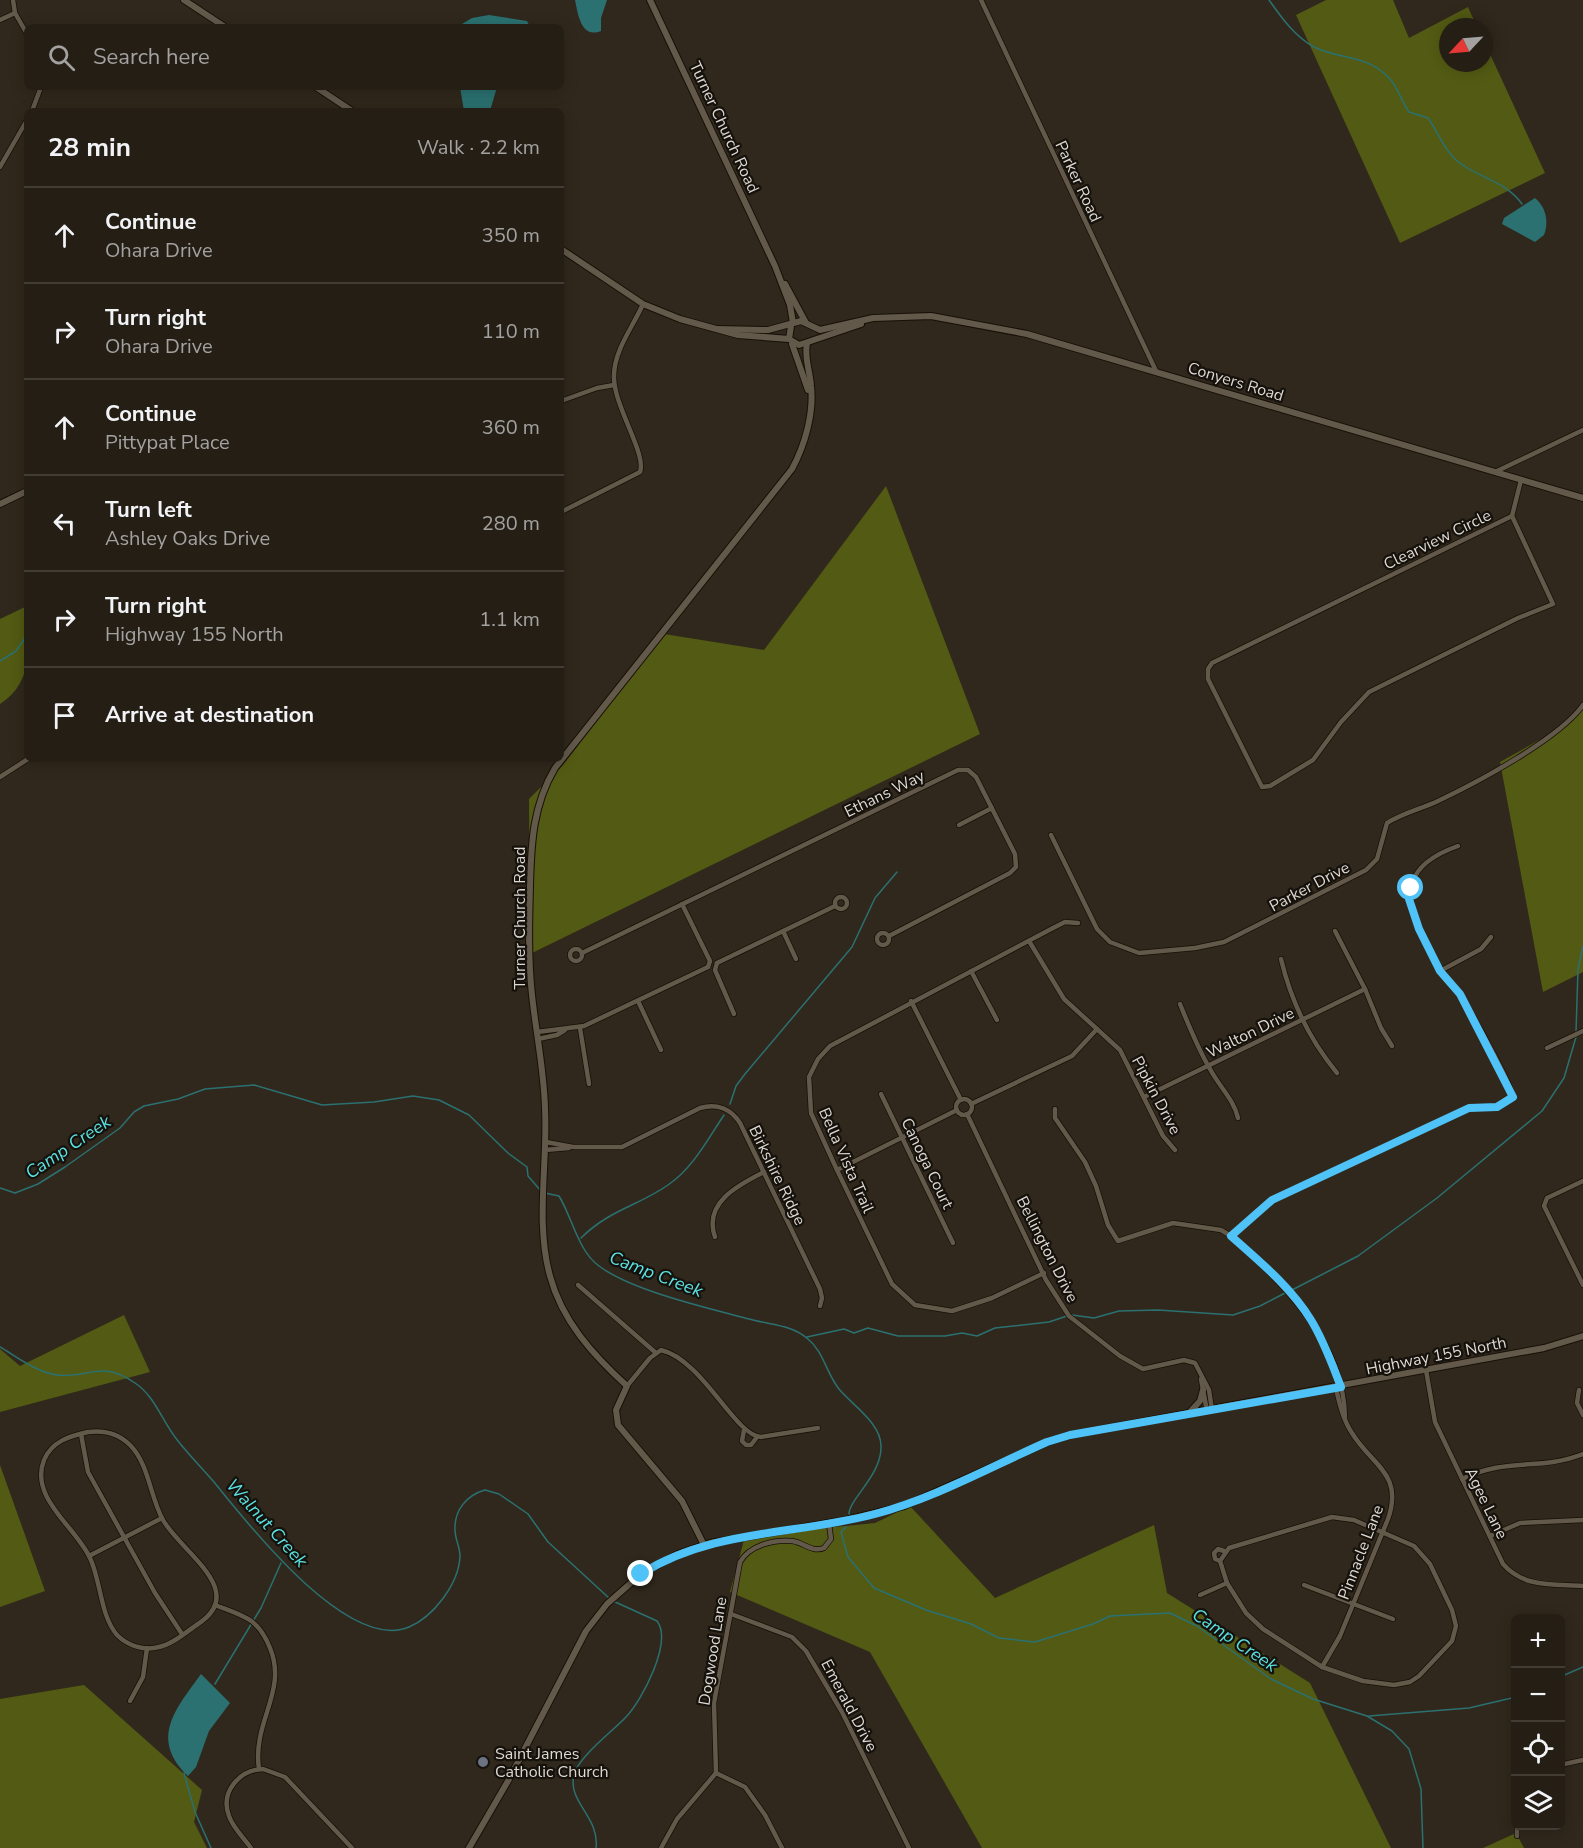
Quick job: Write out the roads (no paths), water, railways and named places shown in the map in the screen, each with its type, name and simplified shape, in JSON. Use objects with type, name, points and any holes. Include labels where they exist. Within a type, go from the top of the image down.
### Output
[{"type":"main road","points":[[184,0],[220,24]]},
{"type":"main road","name":"Turner Church Road","points":[[564,757],[792,469],[806,436],[811,386],[805,354],[808,325],[775,266],[650,0]]},
{"type":"main road","points":[[320,90],[348,108]]},
{"type":"main road","points":[[564,251],[643,304],[680,319],[717,329],[747,336],[790,341],[792,325],[759,331],[717,329]]},
{"type":"main road","name":"Turner Church Road","points":[[775,266],[790,305],[792,325]]},
{"type":"main road","name":"Conyers Road","points":[[792,325],[808,325],[824,330],[876,319],[931,316],[1027,334],[1061,346],[1156,371],[1583,498]]},
{"type":"main road","name":"Conyers Road","points":[[790,341],[800,345],[876,319]]},
{"type":"main road","name":"Turner Church Road","points":[[790,341],[810,394]]},
{"type":"main road","points":[[0,504],[24,492]]},
{"type":"main road","name":"Turner Church Road","points":[[560,762],[544,789],[534,816],[530,879],[529,952],[544,1078],[545,1252],[557,1295],[581,1338],[627,1386]]},
{"type":"main road","name":"Highway 155 North","points":[[469,1848],[595,1617],[619,1592],[658,1564],[704,1545],[872,1515],[924,1499],[1047,1442],[1544,1348],[1583,1336]]},
{"type":"main road","points":[[627,1386],[616,1410],[618,1425],[682,1501],[704,1545]]},
{"type":"main road","points":[[1186,1415],[1197,1406],[1203,1390]]},
{"type":"street","points":[[13,0],[15,13],[24,29]]},
{"type":"street","name":"Parker Road","points":[[981,0],[1156,371]]},
{"type":"street","points":[[0,20],[15,13]]},
{"type":"street","points":[[33,108],[40,90]]},
{"type":"street","points":[[0,167],[24,125]]},
{"type":"street","points":[[564,510],[640,472],[641,460],[620,411],[614,385],[616,358],[643,304]]},
{"type":"street","points":[[564,400],[597,388],[614,385]]},
{"type":"street","points":[[1493,473],[1583,430]]},
{"type":"street","points":[[1512,516],[1521,480]]},
{"type":"street","name":"Clearview Circle","points":[[1512,516],[1554,604],[1518,618],[1369,692],[1341,722],[1313,760],[1270,786],[1262,787],[1208,679],[1208,669],[1212,663],[1512,516]]},
{"type":"street","name":"Parker Drive","points":[[1051,835],[1097,930],[1110,942],[1139,953],[1210,946],[1268,921],[1366,870],[1377,859],[1387,823],[1440,800],[1521,755],[1549,736],[1583,705]]},
{"type":"street","points":[[0,777],[24,762]]},
{"type":"street","name":"Ethans Way","points":[[582,952],[960,770],[969,771],[975,776],[1016,857],[1014,869],[889,936]]},
{"type":"street","points":[[959,825],[992,808]]},
{"type":"street","points":[[1055,1108],[1055,1118],[1092,1177],[1108,1225],[1118,1241],[1173,1222],[1221,1230],[1231,1236],[1272,1200],[1469,1108],[1497,1107],[1513,1097],[1460,994],[1440,971],[1412,913],[1409,899],[1415,879],[1424,862],[1438,853],[1458,846]]},
{"type":"street","points":[[538,1035],[557,1035],[565,1030],[580,1028],[708,967],[710,961],[682,904]]},
{"type":"street","points":[[714,970],[717,963],[835,906]]},
{"type":"street","name":"Bella Vista Trail","points":[[1044,1274],[992,1298],[952,1311],[915,1305],[892,1284],[837,1170],[811,1113],[809,1077],[818,1059],[830,1046],[911,1001],[1065,922],[1078,923]]},
{"type":"street","points":[[783,931],[796,959]]},
{"type":"street","points":[[1335,931],[1365,988],[1381,1028],[1392,1046]]},
{"type":"street","points":[[1440,971],[1481,949],[1491,937]]},
{"type":"street","name":"Pipkin Drive","points":[[1029,941],[1064,999],[1120,1050],[1163,1136],[1175,1150]]},
{"type":"street","points":[[1281,959],[1288,988],[1303,1020],[1319,1051],[1337,1073]]},
{"type":"street","points":[[710,961],[717,963]]},
{"type":"street","points":[[708,967],[714,970],[734,1014]]},
{"type":"street","points":[[971,971],[997,1020]]},
{"type":"street","name":"Walton Drive","points":[[1144,1097],[1365,988]]},
{"type":"street","points":[[911,1001],[961,1100]]},
{"type":"street","points":[[638,1002],[661,1050]]},
{"type":"street","points":[[1179,1004],[1208,1066],[1221,1089],[1235,1106],[1238,1118]]},
{"type":"street","points":[[580,1028],[589,1084]]},
{"type":"street","points":[[957,1110],[962,1114],[968,1114],[971,1104],[1072,1056],[1097,1029]]},
{"type":"street","points":[[1547,1048],[1583,1031]]},
{"type":"street","name":"Canoga Court","points":[[882,1094],[953,1243]]},
{"type":"street","points":[[957,1110],[957,1104],[961,1100],[968,1100],[971,1104]]},
{"type":"street","name":"Birkshire Ridge","points":[[545,1146],[622,1147],[698,1108],[714,1106],[728,1111],[737,1119],[822,1293],[820,1306]]},
{"type":"street","points":[[837,1170],[957,1110]]},
{"type":"street","name":"Bellington Drive","points":[[968,1114],[1044,1274],[1069,1316],[1120,1356],[1143,1369],[1190,1360],[1195,1363],[1201,1376]]},
{"type":"street","points":[[715,1237],[711,1221],[717,1206],[734,1187],[764,1172]]},
{"type":"street","points":[[1583,1181],[1547,1198],[1544,1206],[1583,1285]]},
{"type":"street","name":"Pinnacle Lane","points":[[1231,1236],[1283,1286],[1310,1318],[1324,1345],[1339,1388],[1345,1418],[1354,1436],[1379,1462],[1389,1480],[1391,1506],[1383,1531],[1340,1636],[1322,1667]]},
{"type":"street","points":[[578,1285],[656,1353]]},
{"type":"street","points":[[627,1386],[656,1353],[662,1350],[674,1355],[699,1376],[711,1387],[744,1430],[757,1437],[818,1428]]},
{"type":"street","name":"Agee Lane","points":[[1426,1370],[1435,1422],[1503,1564],[1523,1581],[1583,1586]]},
{"type":"street","points":[[1201,1376],[1210,1410]]},
{"type":"street","points":[[1201,1376],[1209,1390],[1210,1410]]},
{"type":"street","points":[[1579,1390],[1577,1402],[1583,1415]]},
{"type":"street","points":[[744,1430],[742,1441],[746,1445],[751,1445],[757,1437]]},
{"type":"street","points":[[109,1433],[132,1447],[140,1460],[162,1518],[177,1540],[213,1580],[217,1592],[215,1605],[206,1619],[164,1646],[147,1648],[128,1643],[113,1629],[89,1556],[76,1534],[48,1498],[41,1479],[42,1466],[52,1448],[63,1439],[81,1434],[109,1433]]},
{"type":"street","points":[[81,1434],[88,1472],[155,1593],[182,1634]]},
{"type":"street","points":[[1462,1479],[1493,1466],[1548,1463],[1583,1454]]},
{"type":"street","points":[[89,1556],[162,1518]]},
{"type":"street","points":[[1323,1518],[1349,1519],[1383,1531],[1414,1546],[1428,1561],[1454,1614],[1456,1626],[1454,1637],[1419,1676],[1406,1684],[1363,1681],[1322,1667],[1254,1622],[1239,1605],[1227,1583],[1220,1561],[1224,1551],[1231,1547],[1323,1518]]},
{"type":"street","points":[[1490,1536],[1520,1523],[1583,1520]]},
{"type":"street","name":"Dogwood Lane","points":[[716,1773],[714,1703],[740,1562],[746,1553],[762,1546],[793,1541],[819,1550],[828,1546],[831,1539],[829,1523]]},
{"type":"street","points":[[1200,1595],[1227,1583]]},
{"type":"street","points":[[1304,1585],[1393,1619]]},
{"type":"street","points":[[215,1605],[248,1618],[258,1625],[276,1663],[276,1683],[259,1737],[259,1769]]},
{"type":"street","name":"Emerald Drive","points":[[730,1614],[792,1637],[806,1651],[842,1712],[909,1848]]},
{"type":"street","points":[[130,1701],[143,1677],[147,1648]]},
{"type":"street","points":[[1565,1764],[1583,1760]]},
{"type":"street","points":[[251,1848],[231,1820],[227,1800],[236,1780],[259,1769],[270,1770],[285,1777],[352,1848]]},
{"type":"street","points":[[661,1848],[677,1819],[716,1773],[745,1787],[765,1815],[782,1848]]},
{"type":"street","points":[[1517,1830],[1517,1836]]},
{"type":"water","points":[[575,0],[607,0],[601,18],[601,31],[594,33],[585,28],[579,18]]},
{"type":"water","points":[[489,15],[527,21],[528,24],[462,24],[472,18]]},
{"type":"water","points":[[460,90],[496,90],[491,108],[464,108]]},
{"type":"water","points":[[1535,198],[1544,210],[1546,225],[1544,235],[1535,242],[1502,224],[1504,218]]},
{"type":"water","points":[[201,1674],[230,1703],[209,1731],[196,1767],[188,1776],[176,1762],[170,1749],[168,1736],[170,1724],[176,1712]]},
{"type":"waterway","points":[[1269,0],[1289,26],[1307,43],[1324,51],[1363,61],[1381,71],[1393,83],[1409,112],[1428,118],[1452,157],[1465,167],[1508,190],[1522,204]]},
{"type":"waterway","points":[[0,661],[16,651],[24,639]]},
{"type":"waterway","points":[[730,1104],[736,1086],[745,1074],[852,947],[875,898],[897,872]]},
{"type":"waterway","points":[[1576,1032],[1578,969],[1583,946]]},
{"type":"waterway","points":[[1290,1291],[1358,1256],[1437,1198],[1542,1111],[1564,1078],[1576,1037]]},
{"type":"waterway","name":"Camp Creek","points":[[0,1188],[15,1193],[38,1184],[120,1128],[134,1112],[144,1106],[178,1099],[205,1089],[254,1085],[322,1105],[374,1102],[413,1096],[439,1100],[469,1115],[508,1153],[527,1167],[528,1176],[541,1191]]},
{"type":"waterway","points":[[581,1238],[613,1214],[657,1192],[677,1178],[699,1153],[724,1115]]},
{"type":"waterway","name":"Camp Creek","points":[[545,1193],[559,1196],[586,1252],[599,1266],[613,1275],[673,1298],[789,1328],[802,1334],[813,1344],[839,1389],[871,1422],[880,1438],[880,1457],[876,1467],[854,1501],[849,1514]]},
{"type":"waterway","points":[[1072,1315],[1094,1318],[1119,1311],[1158,1310],[1233,1315],[1260,1306],[1285,1293]]},
{"type":"waterway","points":[[807,1337],[844,1329],[854,1333],[868,1328],[898,1336],[945,1336],[962,1333],[977,1336],[995,1328],[1049,1322],[1067,1316]]},
{"type":"waterway","name":"Walnut Creek","points":[[0,1347],[27,1364],[49,1373],[68,1376],[113,1372],[135,1383],[154,1402],[172,1434],[274,1553],[301,1580],[329,1603],[357,1621],[384,1630],[409,1627],[435,1608],[450,1588],[459,1567],[460,1553],[455,1530],[459,1510],[467,1500],[485,1490],[499,1494],[528,1514],[548,1542],[609,1598]]},
{"type":"waterway","name":"Camp Creek","points":[[846,1527],[841,1532],[848,1557],[874,1588],[926,1610],[971,1624],[999,1638],[1035,1642],[1093,1624],[1110,1616],[1170,1613],[1197,1626],[1271,1679],[1313,1699],[1367,1716],[1392,1731],[1409,1749],[1421,1789],[1423,1848]]},
{"type":"waterway","points":[[215,1684],[261,1608],[281,1563]]},
{"type":"waterway","name":"Walnut Creek","points":[[596,1848],[593,1827],[575,1793],[574,1775],[589,1752],[633,1709],[654,1670],[661,1642],[661,1630],[657,1621],[613,1601]]},
{"type":"waterway","points":[[1565,1675],[1583,1667]]},
{"type":"waterway","points":[[1369,1716],[1469,1708],[1511,1698]]},
{"type":"waterway","points":[[184,1773],[195,1812],[211,1848]]},
{"type":"place","name":"Saint James Catholic Church","points":[[483,1762]]}]
